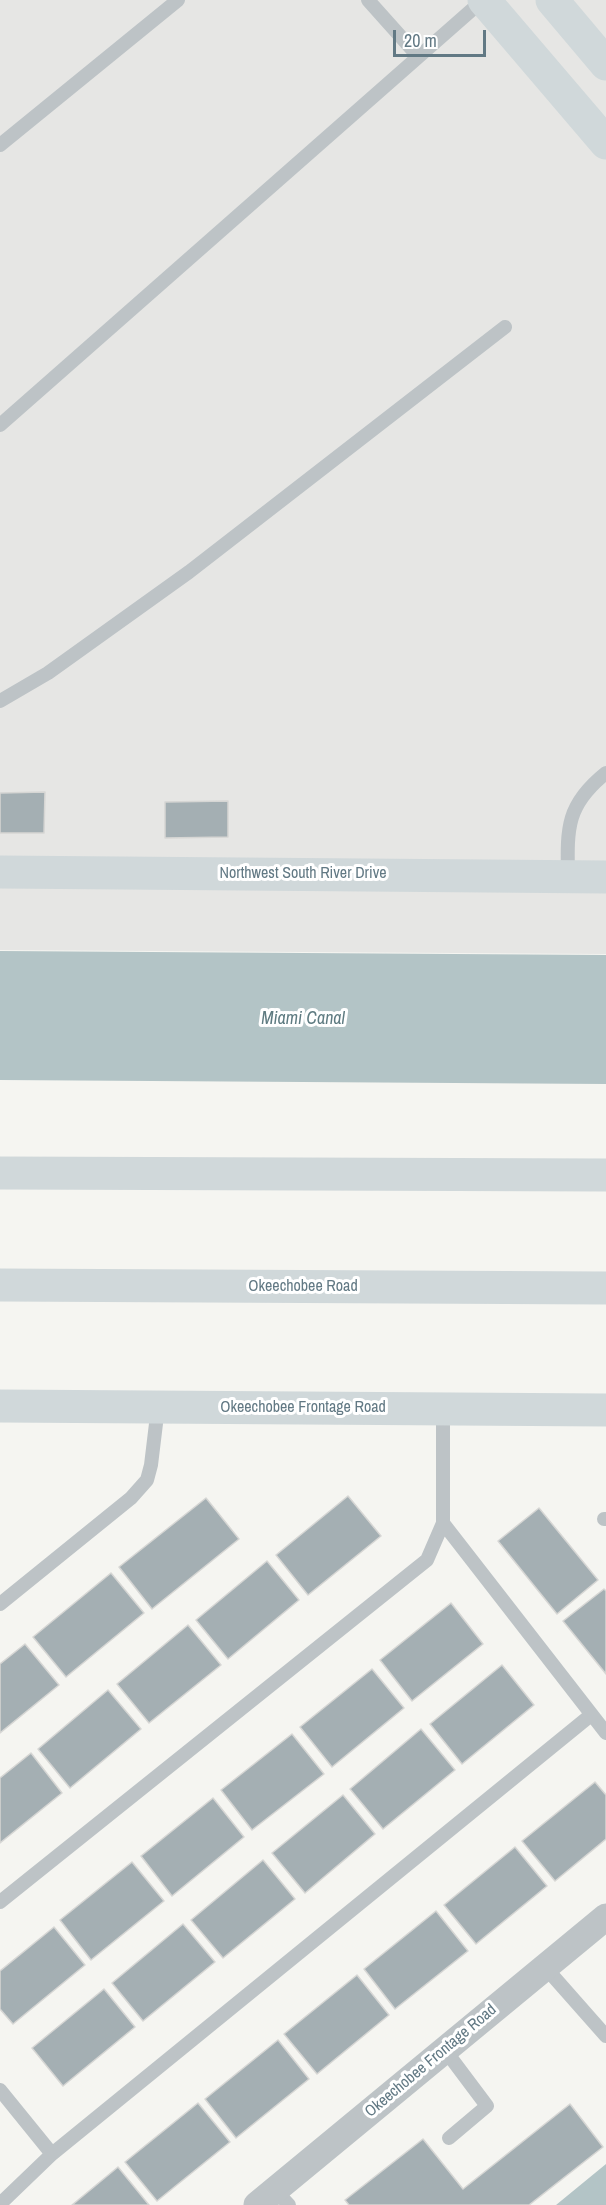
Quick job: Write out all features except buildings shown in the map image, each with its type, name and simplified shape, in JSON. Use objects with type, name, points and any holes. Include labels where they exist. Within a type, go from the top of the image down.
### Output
[{"type":"main road","points":[[483,0],[606,143]]},
{"type":"main road","points":[[552,0],[606,64]]},
{"type":"main road","name":"Northwest South River Drive","points":[[0,872],[606,877]]},
{"type":"main road","points":[[0,1173],[606,1175]]},
{"type":"main road","name":"Okeechobee Road","points":[[0,1285],[606,1288]]},
{"type":"main road","name":"Okeechobee Frontage Road","points":[[0,1406],[606,1410]]},
{"type":"street","name":"Okeechobee Frontage Road","points":[[274,2200],[445,2050],[606,1917]]},
{"type":"lane","points":[[0,146],[177,0]]},
{"type":"lane","points":[[368,0],[418,56]]},
{"type":"lane","points":[[0,425],[483,0]]},
{"type":"lane","points":[[0,701],[48,673],[189,572],[505,327]]},
{"type":"lane","points":[[568,876],[567,839],[574,807],[593,783],[606,773]]},
{"type":"lane","points":[[0,1604],[131,1498],[147,1480],[158,1407]]},
{"type":"lane","points":[[0,1902],[427,1560],[443,1523],[443,1409]]},
{"type":"lane","points":[[443,1523],[606,1733]]},
{"type":"lane","points":[[0,2204],[52,2154],[591,1715]]},
{"type":"lane","points":[[545,1967],[606,2036]]},
{"type":"lane","points":[[445,2050],[488,2106],[448,2138]]},
{"type":"lane","points":[[0,2090],[52,2154]]},
{"type":"shaded area","points":[[0,0],[606,0],[606,954],[0,950]]},
{"type":"water","name":"Miami Canal","points":[[0,951],[606,955],[606,1084],[0,1080]]},
{"type":"water","points":[[606,2164],[606,2205],[556,2205]]}]
